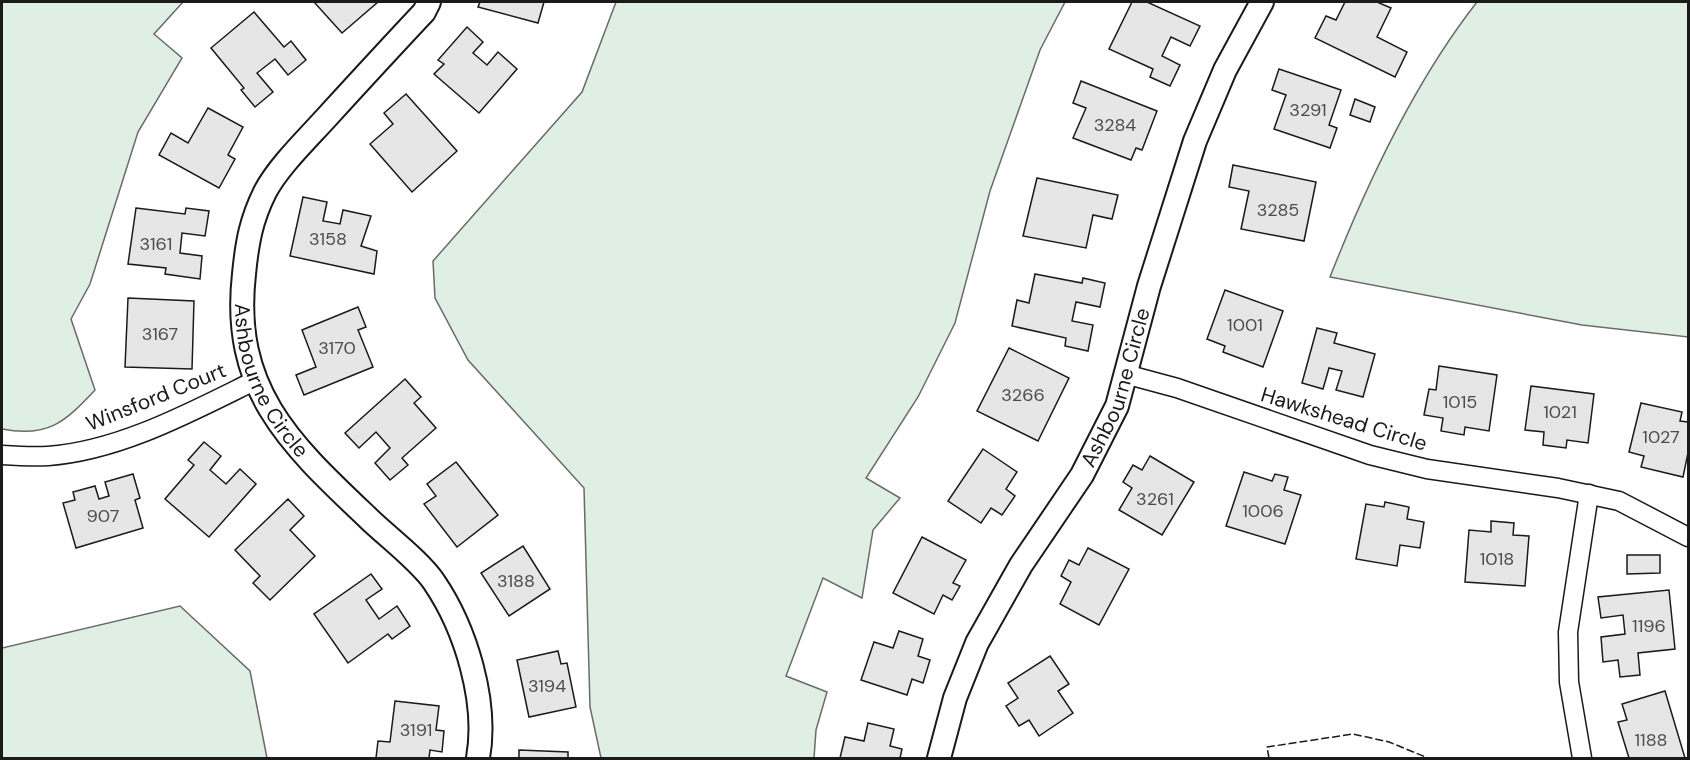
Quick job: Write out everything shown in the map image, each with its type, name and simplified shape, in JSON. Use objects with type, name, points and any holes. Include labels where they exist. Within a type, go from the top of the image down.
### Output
[{"type":"street","name":"Ashbourne Circle","points":[[429,2],[424,12],[305,141],[266,189],[249,230],[241,302],[245,343],[254,381],[279,425],[317,470],[433,580],[457,619],[478,696],[478,759]]},
{"type":"street","name":"Ashbourne Circle","points":[[939,759],[955,698],[976,643],[1021,565],[1082,475],[1117,406],[1149,286],[1194,141],[1225,70],[1262,2]]},
{"type":"street","name":"Hawkshead Circle","points":[[1125,374],[1177,388],[1370,455],[1427,469],[1589,494],[1619,501],[1689,537]]},
{"type":"street","name":"Winsford Court","points":[[2,455],[48,456],[90,449],[165,422],[254,381]]},
{"type":"street","points":[[1582,759],[1569,682],[1568,632],[1589,494]]},
{"type":"green space","points":[[2,2],[183,2],[154,34],[182,58],[138,132],[90,284],[71,319],[95,390],[65,419],[44,429],[32,431],[2,429]]},
{"type":"green space","points":[[616,2],[1065,2],[1040,50],[990,191],[955,323],[918,397],[866,478],[900,498],[873,530],[862,598],[823,578],[786,676],[827,692],[816,730],[814,758],[601,758],[590,707],[584,488],[468,360],[435,298],[433,261],[582,92]]},
{"type":"green space","points":[[1477,2],[1688,2],[1688,337],[1582,325],[1330,277],[1360,205],[1394,134],[1433,65]]},
{"type":"green space","points":[[180,606],[250,671],[267,758],[2,758],[2,648]]},
{"type":"building","points":[[314,2],[378,2],[342,33]]},
{"type":"building","points":[[480,2],[544,2],[538,23],[478,7]]},
{"type":"building","points":[[1132,2],[1147,2],[1200,26],[1190,46],[1171,37],[1162,56],[1180,65],[1170,86],[1150,77],[1153,69],[1109,49]]},
{"type":"building","points":[[1345,2],[1377,2],[1391,8],[1377,37],[1407,52],[1395,77],[1315,38],[1326,16],[1336,20]]},
{"type":"building","points":[[254,12],[284,47],[291,41],[306,60],[288,75],[275,59],[257,73],[273,92],[255,107],[241,90],[244,88],[211,48]]},
{"type":"building","points":[[467,27],[483,42],[473,53],[487,65],[498,52],[517,69],[479,113],[434,74],[444,64],[438,60]]},
{"type":"building","points":[[1279,69],[1341,90],[1329,125],[1337,128],[1330,148],[1274,129],[1286,95],[1272,90]]},
{"type":"building","points":[[1081,81],[1157,111],[1142,150],[1136,148],[1131,160],[1073,138],[1086,108],[1073,103]]},
{"type":"building","points":[[406,94],[457,151],[412,192],[370,144],[393,124],[384,113]]},
{"type":"building","points":[[1355,99],[1375,107],[1370,122],[1350,115]]},
{"type":"building","points":[[208,108],[243,127],[228,155],[235,159],[219,188],[159,155],[171,133],[188,143]]},
{"type":"building","points":[[1233,165],[1316,182],[1304,241],[1241,229],[1249,191],[1229,187]]},
{"type":"building","points":[[1037,178],[1118,195],[1112,219],[1093,215],[1086,248],[1023,236]]},
{"type":"building","points":[[303,197],[327,202],[323,221],[340,224],[343,210],[371,216],[361,246],[377,251],[374,274],[290,256]]},
{"type":"building","points":[[136,208],[185,214],[186,208],[209,211],[205,236],[182,233],[180,253],[202,256],[200,279],[165,274],[166,268],[128,264]]},
{"type":"building","points":[[1035,274],[1082,283],[1083,278],[1105,283],[1100,307],[1076,302],[1072,321],[1093,325],[1088,351],[1065,346],[1066,338],[1012,326],[1017,300],[1029,303]]},
{"type":"building","points":[[1225,290],[1283,311],[1263,367],[1223,352],[1225,346],[1207,339]]},
{"type":"building","points":[[128,298],[194,301],[192,369],[125,367]]},
{"type":"building","points":[[358,307],[366,327],[358,330],[373,367],[304,395],[296,375],[316,367],[302,330]]},
{"type":"building","points":[[1317,328],[1337,333],[1334,343],[1375,354],[1363,397],[1336,390],[1342,371],[1329,368],[1323,389],[1302,383]]},
{"type":"building","points":[[1009,348],[1069,378],[1038,441],[977,411]]},
{"type":"building","points":[[1439,366],[1497,375],[1489,431],[1465,427],[1464,435],[1441,431],[1443,418],[1424,415],[1429,389],[1436,390]]},
{"type":"building","points":[[405,379],[421,397],[414,403],[436,428],[402,458],[408,465],[390,480],[375,463],[390,448],[376,432],[359,448],[345,433]]},
{"type":"building","points":[[1531,386],[1594,394],[1588,443],[1567,440],[1566,448],[1543,445],[1544,432],[1525,430]]},
{"type":"building","points":[[1641,403],[1682,412],[1680,421],[1688,422],[1688,453],[1683,477],[1641,467],[1644,456],[1629,452]]},
{"type":"building","points":[[204,442],[221,456],[210,470],[226,484],[240,469],[256,484],[209,537],[165,499],[194,465],[188,460]]},
{"type":"building","points":[[983,449],[1017,472],[1006,489],[1015,496],[1002,515],[991,508],[981,523],[948,501]]},
{"type":"building","points":[[1150,456],[1194,482],[1162,535],[1119,510],[1132,488],[1123,482],[1133,465],[1142,470]]},
{"type":"building","points":[[456,462],[498,515],[457,547],[424,504],[436,496],[427,484]]},
{"type":"building","points":[[1244,472],[1272,481],[1275,474],[1288,477],[1284,490],[1301,495],[1285,544],[1226,526]]},
{"type":"building","points":[[133,474],[140,498],[135,500],[143,528],[76,548],[63,503],[75,500],[73,492],[95,486],[99,499],[109,496],[105,482]]},
{"type":"building","points":[[288,499],[304,516],[290,530],[315,556],[270,600],[253,583],[260,576],[235,550]]},
{"type":"building","points":[[1385,502],[1409,507],[1407,519],[1424,522],[1420,548],[1400,545],[1397,566],[1356,559],[1366,504],[1384,507]]},
{"type":"building","points":[[1491,521],[1514,523],[1513,535],[1529,536],[1525,586],[1465,582],[1469,530],[1491,532]]},
{"type":"building","points":[[922,537],[966,560],[953,583],[960,586],[952,600],[943,595],[934,614],[893,593]]},
{"type":"building","points":[[523,546],[550,589],[509,616],[481,573]]},
{"type":"building","points":[[1088,548],[1129,569],[1099,625],[1060,604],[1071,582],[1061,576],[1069,560],[1079,565]]},
{"type":"building","points":[[1627,555],[1660,555],[1660,573],[1627,574]]},
{"type":"building","points":[[371,574],[382,589],[366,600],[379,619],[397,606],[410,626],[392,639],[388,634],[348,663],[314,614]]},
{"type":"building","points":[[1669,590],[1675,649],[1638,653],[1640,675],[1620,677],[1618,660],[1603,662],[1601,637],[1625,634],[1623,615],[1601,618],[1598,597]]},
{"type":"building","points":[[899,631],[923,639],[918,656],[930,660],[923,683],[912,679],[907,695],[861,680],[874,642],[893,648]]},
{"type":"building","points":[[558,651],[561,664],[567,663],[576,707],[529,717],[517,660]]},
{"type":"building","points":[[1050,656],[1069,684],[1058,691],[1073,713],[1039,736],[1029,720],[1019,726],[1006,706],[1018,698],[1008,683]]},
{"type":"building","points":[[1665,691],[1685,758],[1629,758],[1618,722],[1627,720],[1622,704]]},
{"type":"building","points":[[395,701],[439,706],[436,730],[444,731],[442,752],[430,750],[429,758],[376,758],[378,741],[390,742]]},
{"type":"building","points":[[868,723],[894,729],[890,746],[902,749],[900,758],[840,758],[845,737],[864,741]]},
{"type":"building","points":[[519,750],[568,752],[568,758],[519,758]]},
{"type":"fence","points":[[1269,758],[1267,747],[1353,734],[1389,742],[1428,758]]}]
